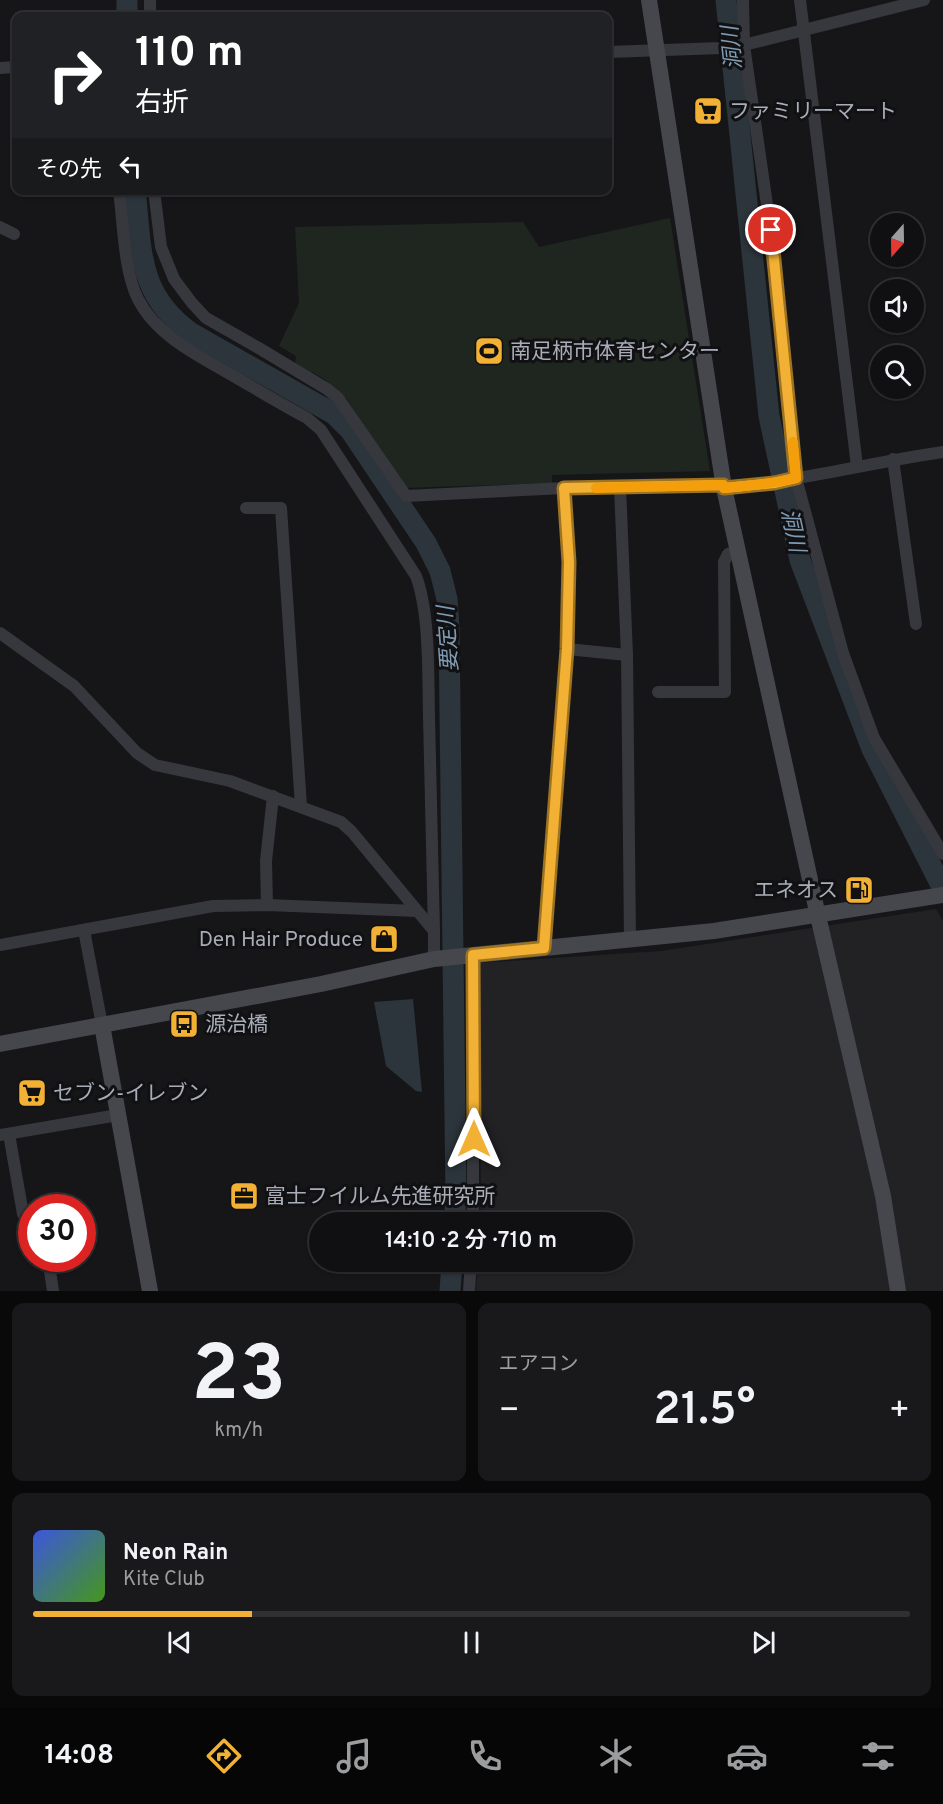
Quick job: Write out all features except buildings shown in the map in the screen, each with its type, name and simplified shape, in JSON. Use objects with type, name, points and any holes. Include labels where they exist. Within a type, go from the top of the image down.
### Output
[{"type":"street","points":[[649,0],[724,487],[818,916],[883,1196],[898,1291]]},
{"type":"street","points":[[743,0],[742,45],[774,253],[794,479],[843,653],[874,738],[943,854]]},
{"type":"street","points":[[800,0],[857,466]]},
{"type":"street","points":[[612,52],[721,48],[742,45],[924,0]]},
{"type":"street","points":[[120,195],[130,278],[138,300],[152,320],[189,350],[307,418],[321,430],[416,576],[424,604],[429,681],[434,959]]},
{"type":"street","points":[[155,195],[161,247],[174,279],[192,303],[206,318],[338,398],[406,496],[564,488],[724,487],[774,483],[893,459],[943,452]]},
{"type":"street","points":[[0,227],[14,234]]},
{"type":"street","points":[[893,459],[916,624]]},
{"type":"street","points":[[544,948],[567,649],[569,562],[564,488]]},
{"type":"street","points":[[620,488],[627,654],[630,940]]},
{"type":"street","points":[[246,508],[281,508],[301,806]]},
{"type":"street","points":[[658,692],[725,692],[724,562],[728,554],[737,551]]},
{"type":"street","points":[[0,633],[74,686],[137,753],[155,765],[230,781],[341,822],[434,931]]},
{"type":"street","points":[[567,649],[627,654]]},
{"type":"street","points":[[267,905],[266,861],[273,796]]},
{"type":"street","points":[[0,1044],[321,984],[434,959],[714,931],[940,896]]},
{"type":"street","points":[[0,945],[213,906],[267,905],[417,911]]},
{"type":"street","points":[[84,930],[150,1291]]},
{"type":"street","points":[[473,955],[473,1212]]},
{"type":"street","points":[[18,1194],[5,1134],[118,1115]]},
{"type":"street","points":[[50,1272],[53,1291]]},
{"type":"street","points":[[469,1291],[470,1272]]},
{"type":"shaded area","name":"南足柄市体育センター","points":[[670,218],[710,471],[552,475],[552,483],[404,488],[346,398],[324,379],[312,372],[309,374],[295,365],[296,356],[279,346],[299,303],[295,227],[523,222],[539,247]]},
{"type":"shaded area","points":[[936,909],[943,921],[943,1291],[476,1291],[477,1272],[633,1272],[633,1212],[480,1212],[478,963],[661,951]]},
{"type":"shaded area","points":[[413,999],[422,1092],[416,1091],[386,1066],[374,1002]]},
{"type":"waterway","name":"要定川","points":[[127,0],[127,12]]},
{"type":"waterway","name":"洞川","points":[[726,0],[769,416],[800,560],[872,749],[943,889]]},
{"type":"waterway","name":"要定川","points":[[136,195],[145,270],[160,303],[191,333],[334,414],[350,430],[426,543],[440,571],[447,599],[449,628],[455,1212]]},
{"type":"waterway","name":"要定川","points":[[450,1291],[451,1272]]},
{"type":"slow traffic","points":[[596,488],[723,485],[724,488],[774,483],[796,478],[793,442]]},
{"type":"place","name":"ファミリーマート","points":[[708,111]]},
{"type":"place","name":"南足柄市体育センター","points":[[489,351]]},
{"type":"place","name":"エネオス","points":[[859,890]]},
{"type":"place","name":"Den Hair Produce","points":[[384,939]]},
{"type":"place","name":"源治橋","points":[[184,1024]]},
{"type":"place","name":"セブン-イレブン","points":[[32,1093]]},
{"type":"place","name":"富士フイルム先進研究所","points":[[244,1196]]},
{"type":"route","points":[[474,1139],[473,955],[544,948],[567,649],[569,562],[564,488],[723,485],[724,488],[774,483],[796,478],[771,230]]}]
